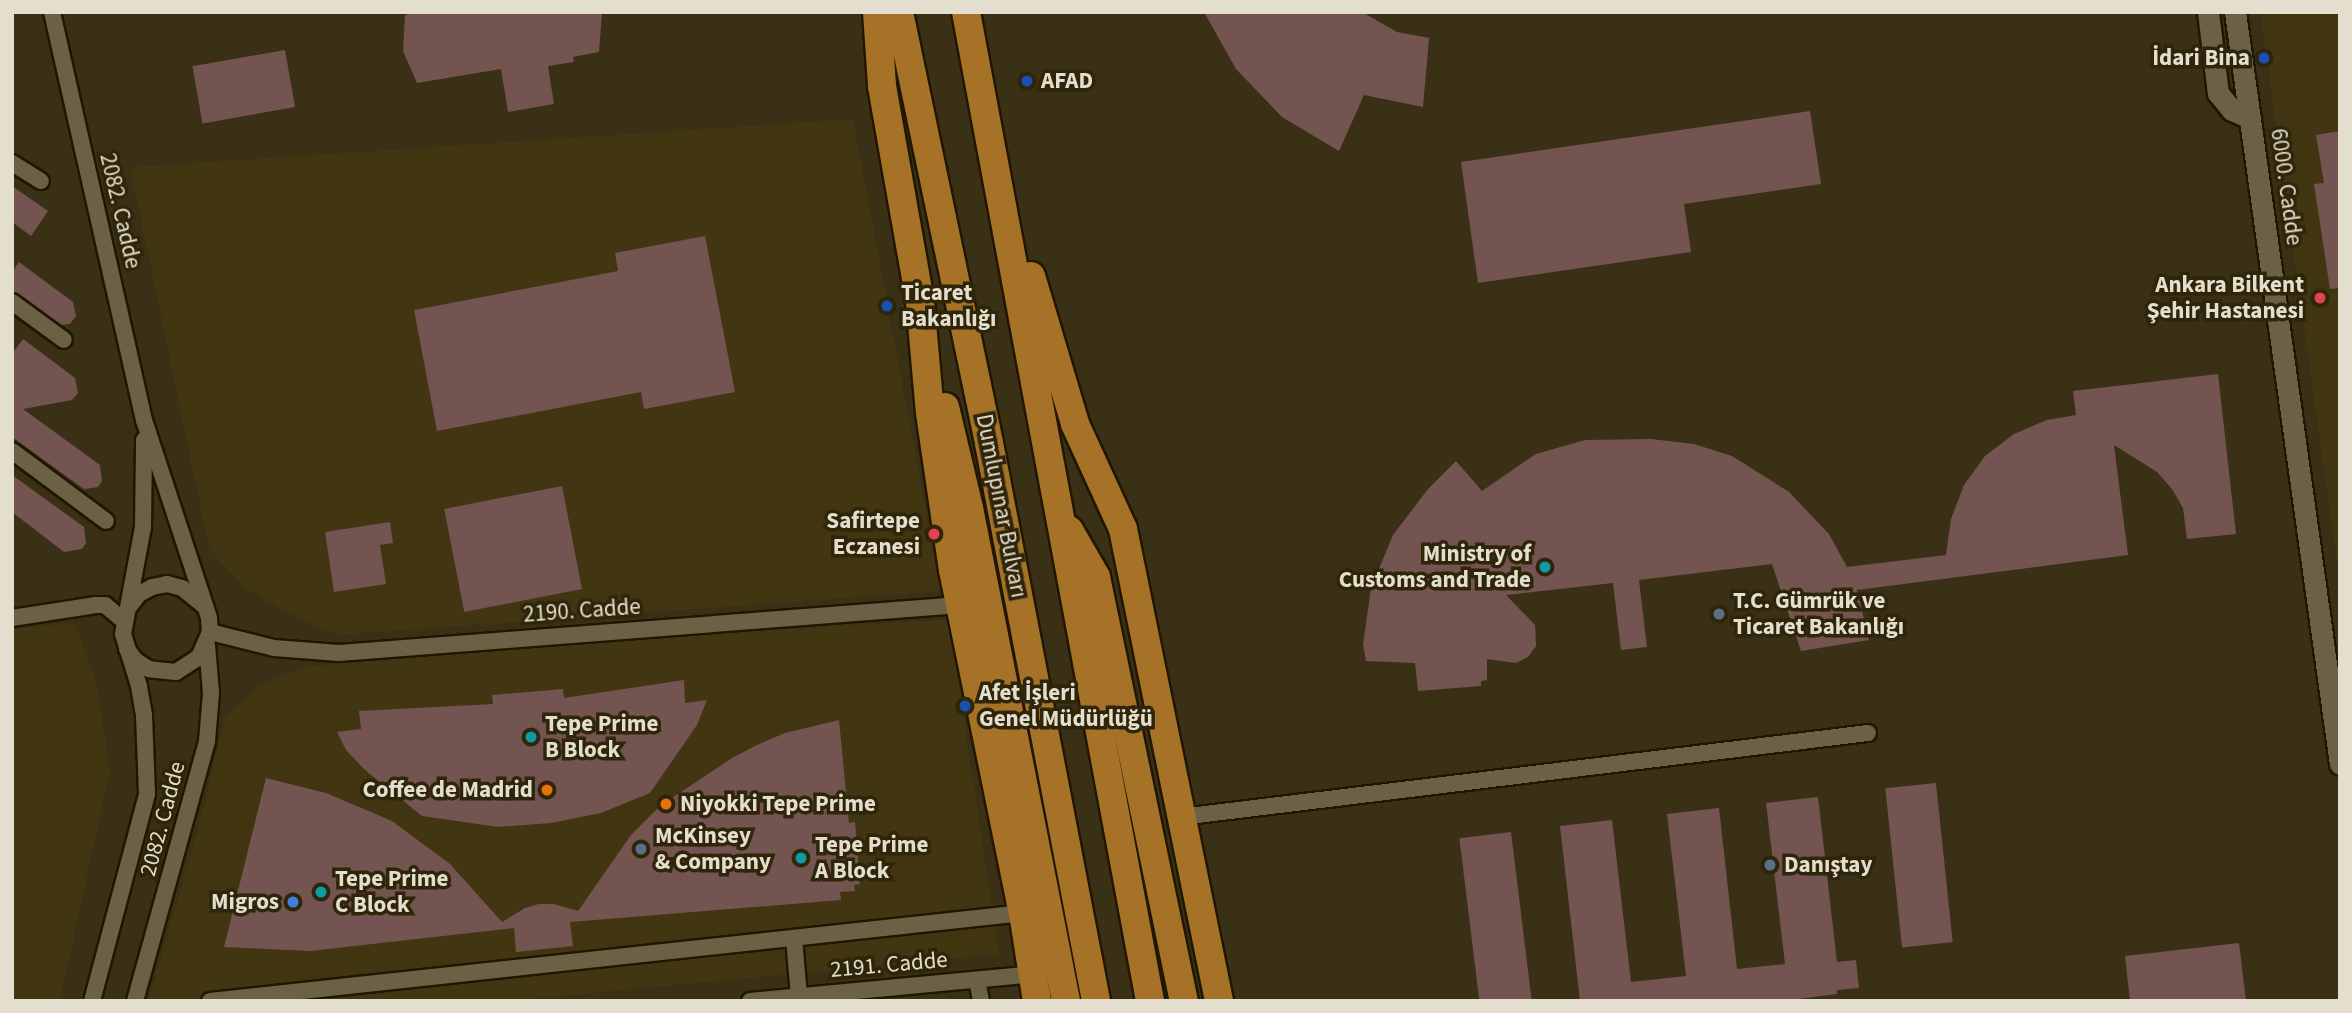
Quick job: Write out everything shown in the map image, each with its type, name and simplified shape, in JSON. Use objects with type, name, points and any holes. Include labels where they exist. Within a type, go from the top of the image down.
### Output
[{"type":"highway","points":[[877,12],[882,86],[920,301],[969,508],[1066,1001]]},
{"type":"highway","name":"Dumlupınar Bulvarı","points":[[900,12],[989,443],[1096,1001]]},
{"type":"highway","points":[[966,12],[1150,1001]]},
{"type":"highway","points":[[998,177],[1074,424],[1084,452],[1123,529],[1219,1001]]},
{"type":"highway","points":[[920,301],[935,454],[960,605],[1023,913],[1035,988]]},
{"type":"highway","points":[[1058,510],[1096,577],[1184,1001]]},
{"type":"street","name":"2082. Cadde","points":[[52,12],[144,420],[203,605],[208,639],[211,693],[207,741],[135,1001]]},
{"type":"street","name":"6000. Cadde","points":[[2208,12],[2218,93],[2232,110],[2250,118]]},
{"type":"street","name":"6000. Cadde","points":[[2235,12],[2340,764]]},
{"type":"street","points":[[12,163],[41,181]]},
{"type":"street","points":[[12,302],[64,340]]},
{"type":"street","name":"2082. Cadde","points":[[92,1001],[147,794],[144,715],[139,686],[122,634],[143,527],[144,420]]},
{"type":"street","points":[[12,452],[106,521]]},
{"type":"street","points":[[13,617],[106,605],[123,620],[129,605],[139,594],[152,587],[167,584],[182,588],[203,605]]},
{"type":"street","name":"2190. Cadde","points":[[208,639],[274,649],[339,653],[960,605]]},
{"type":"street","points":[[127,649],[136,661],[162,673],[189,666],[208,639]]},
{"type":"street","points":[[2323,647],[2340,684]]},
{"type":"street","points":[[1181,817],[1868,733]]},
{"type":"street","points":[[210,1001],[1023,913]]},
{"type":"street","points":[[794,937],[799,996]]},
{"type":"street","points":[[977,980],[981,1001]]},
{"type":"street","name":"2191. Cadde","points":[[750,1001],[977,980],[1035,988]]},
{"type":"shaded area","name":"Ankara Bilkent Şehir Hastanesi","points":[[2260,12],[2340,12],[2340,585]]},
{"type":"shaded area","points":[[853,119],[941,591],[337,635],[284,611],[244,587],[209,549],[130,167]]},
{"type":"shaded area","points":[[949,619],[999,954],[510,1001],[148,1001],[197,834],[225,717],[256,688],[301,667],[647,638]]},
{"type":"shaded area","points":[[75,623],[97,684],[110,772],[60,1001],[12,1001],[12,629]]},
{"type":"building","points":[[420,12],[602,12],[599,52],[573,57],[574,62],[548,66],[554,104],[508,112],[501,69],[417,83],[403,51],[405,15]]},
{"type":"building","points":[[1204,12],[1362,12],[1397,32],[1429,38],[1423,107],[1364,95],[1339,151],[1282,117],[1236,69]]},
{"type":"building","points":[[285,50],[295,107],[202,123],[192,66]]},
{"type":"building","points":[[1810,111],[1821,184],[1684,204],[1691,252],[1478,283],[1461,162]]},
{"type":"building","points":[[2340,131],[2340,288],[2330,289],[2314,184],[2324,183],[2316,135]]},
{"type":"building","points":[[12,186],[48,211],[31,236],[12,222]]},
{"type":"building","points":[[705,236],[735,392],[644,409],[641,392],[437,431],[414,310],[618,271],[615,253]]},
{"type":"building","points":[[19,262],[73,302],[76,316],[70,324],[61,325],[12,292],[12,272]]},
{"type":"building","points":[[23,339],[75,378],[78,393],[72,400],[23,409],[100,465],[102,481],[98,487],[84,489],[12,437],[12,354]]},
{"type":"building","points":[[2218,374],[2236,534],[2187,539],[2183,508],[2172,489],[2157,472],[2114,445],[2128,555],[1857,590],[1869,640],[1801,651],[1772,564],[1639,580],[1647,647],[1621,650],[1613,583],[1506,595],[1535,625],[1536,646],[1528,657],[1516,663],[1487,659],[1487,680],[1481,681],[1481,686],[1418,691],[1415,663],[1366,661],[1363,645],[1371,588],[1393,535],[1428,489],[1456,461],[1482,491],[1536,454],[1585,440],[1651,439],[1694,444],[1732,456],[1789,492],[1829,534],[1847,567],[1946,555],[1951,519],[1964,485],[1985,456],[2014,434],[2047,420],[2076,415],[2073,391]]},
{"type":"building","points":[[12,475],[84,527],[86,543],[82,549],[64,552],[12,512]]},
{"type":"building","points":[[562,486],[582,589],[464,612],[444,509]]},
{"type":"building","points":[[390,522],[393,543],[380,545],[386,584],[334,592],[325,532]]},
{"type":"building","points":[[684,680],[685,703],[707,700],[697,725],[650,793],[601,813],[551,823],[498,827],[422,816],[365,770],[346,750],[337,732],[361,729],[359,711],[493,704],[492,695],[563,689],[564,698]]},
{"type":"building","points":[[839,720],[849,823],[855,822],[860,884],[854,885],[855,891],[840,892],[841,900],[570,922],[573,946],[516,952],[514,928],[310,951],[224,947],[266,778],[326,793],[392,821],[450,864],[502,922],[525,908],[539,904],[554,904],[578,911],[631,835],[660,806],[732,758],[757,745],[785,733]]},
{"type":"building","points":[[1936,783],[1953,942],[1902,947],[1885,788]]},
{"type":"building","points":[[1818,797],[1837,962],[1856,960],[1859,988],[1837,990],[1837,994],[1783,1001],[1580,1001],[1560,826],[1612,820],[1631,982],[1686,976],[1667,814],[1719,808],[1737,969],[1785,964],[1766,803]]},
{"type":"building","points":[[1511,832],[1532,1001],[1479,1001],[1459,838]]},
{"type":"building","points":[[2239,943],[2246,1001],[2130,1001],[2125,956]]},
{"type":"place","name":"İdari Bina","points":[[2264,58]]},
{"type":"place","name":"AFAD","points":[[1027,81]]},
{"type":"place","name":"Ankara Bilkent Şehir Hastanesi","points":[[2320,298]]},
{"type":"place","name":"Ticaret Bakanlığı","points":[[887,306]]},
{"type":"place","name":"Safirtepe Eczanesi","points":[[934,534]]},
{"type":"place","name":"Ministry of Customs and Trade","points":[[1545,567]]},
{"type":"place","name":"T.C. Gümrük ve Ticaret Bakanlığı","points":[[1719,614]]},
{"type":"place","name":"Afet İşleri Genel Müdürlüğü","points":[[965,706]]},
{"type":"place","name":"Tepe Prime B Block","points":[[531,737]]},
{"type":"place","name":"Coffee de Madrid","points":[[547,790]]},
{"type":"place","name":"Niyokki Tepe Prime","points":[[666,804]]},
{"type":"place","name":"McKinsey & Company","points":[[641,849]]},
{"type":"place","name":"Tepe Prime A Block","points":[[801,858]]},
{"type":"place","name":"Danıştay","points":[[1770,865]]},
{"type":"place","name":"Tepe Prime C Block","points":[[321,892]]},
{"type":"place","name":"Migros","points":[[293,902]]}]
